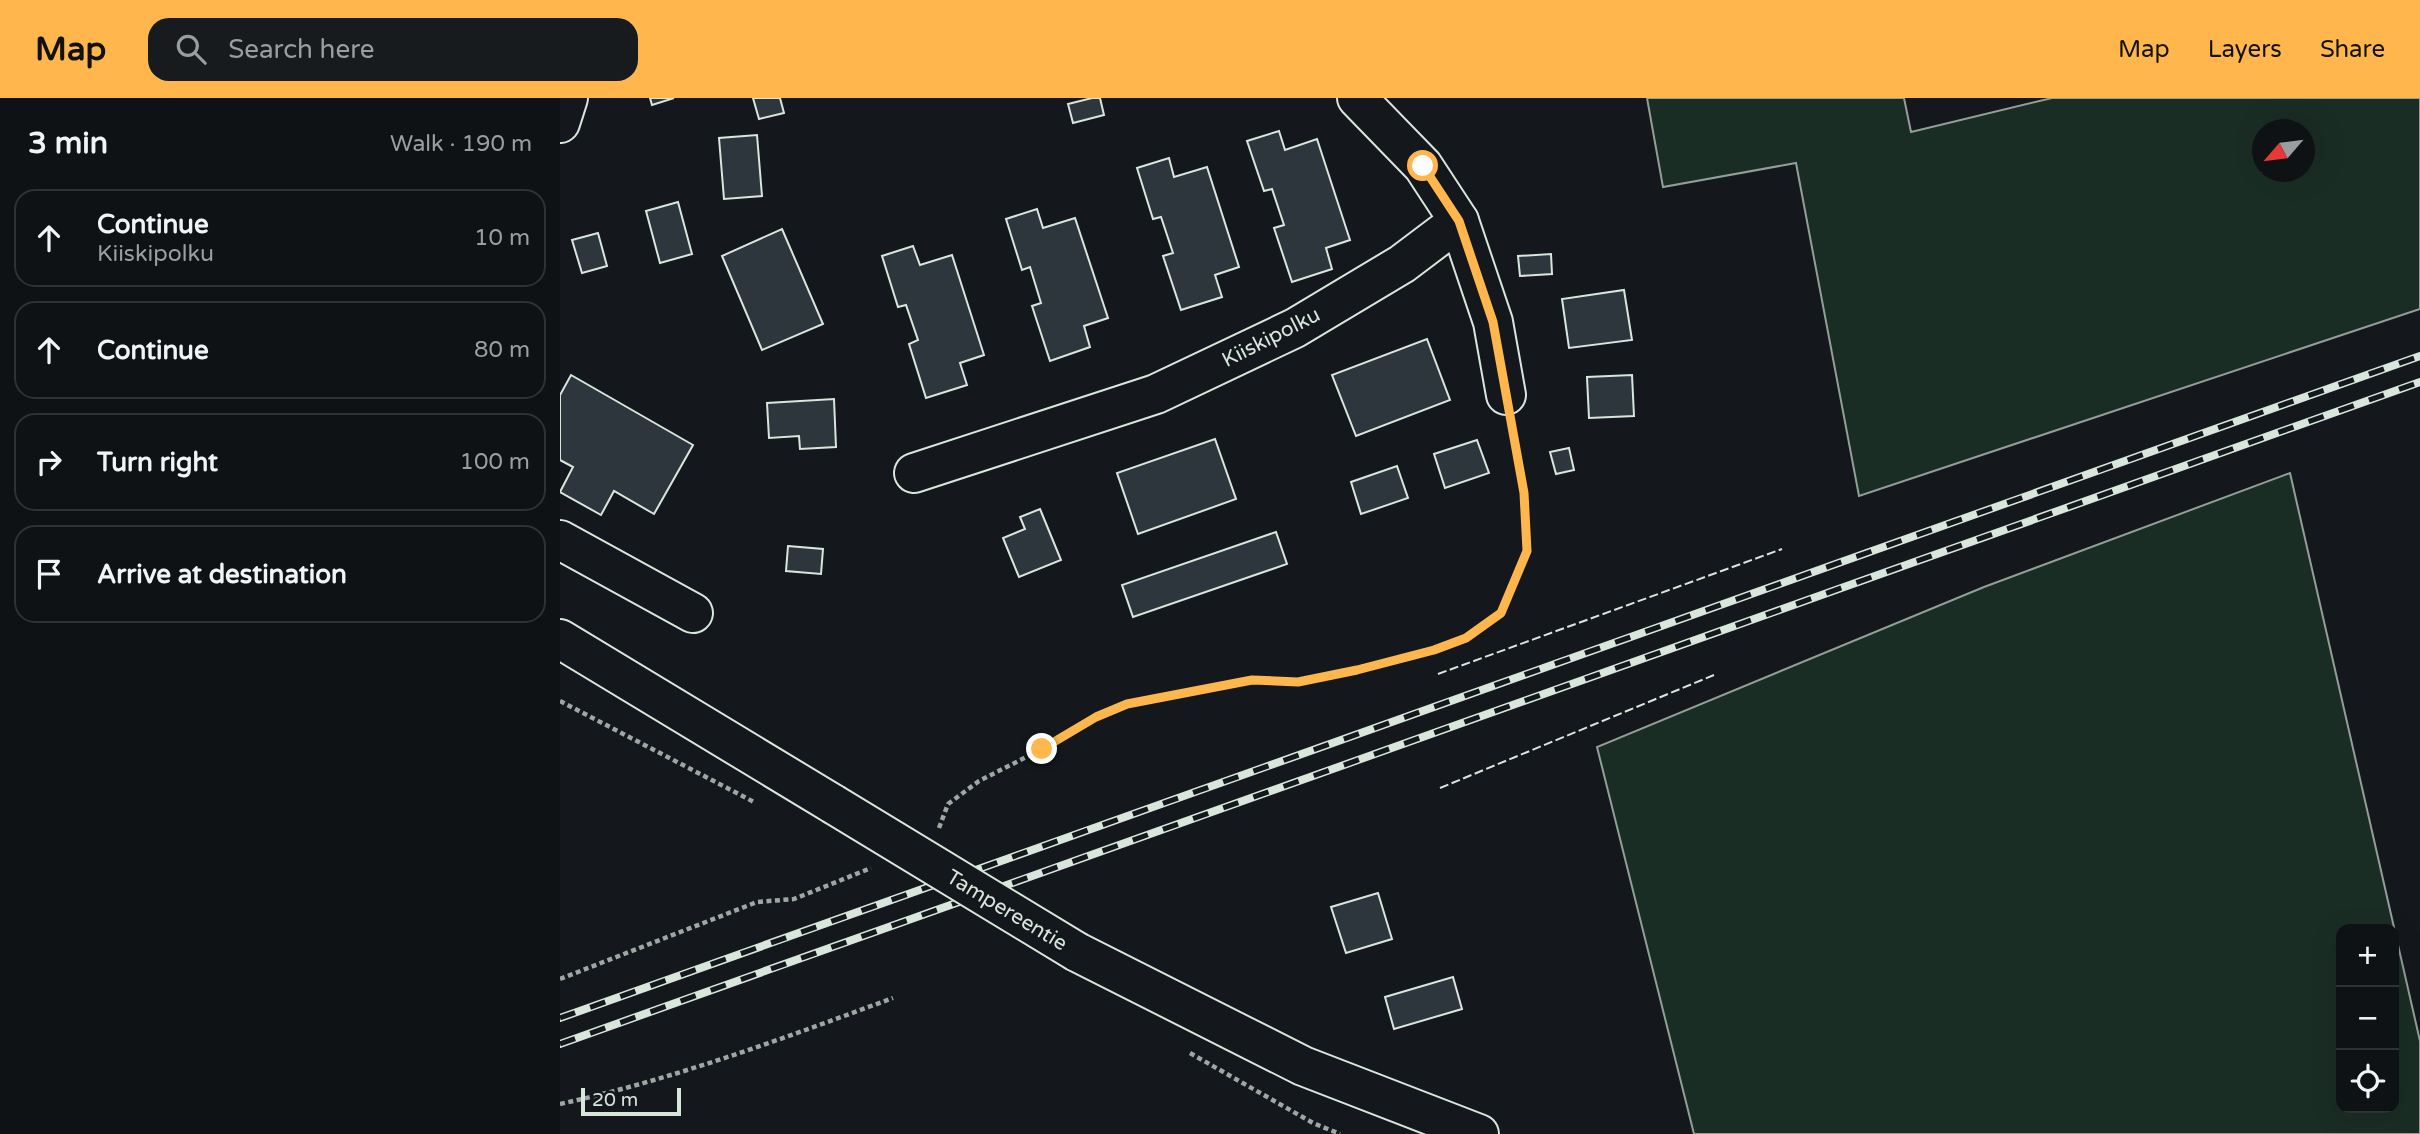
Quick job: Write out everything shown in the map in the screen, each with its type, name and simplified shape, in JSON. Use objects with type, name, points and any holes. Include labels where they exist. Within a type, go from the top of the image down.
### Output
[{"type":"main road","points":[[560,122],[568,98]]},
{"type":"main road","points":[[1357,98],[1423,166],[1459,221],[1493,322],[1506,395]]},
{"type":"main road","name":"Kiiskipolku","points":[[914,472],[1156,394],[1295,328],[1402,264],[1459,221]]},
{"type":"main road","points":[[560,540],[693,612]]},
{"type":"main road","name":"Tampereentie","points":[[560,639],[1077,952],[1303,1066],[1479,1134]]},
{"type":"path","points":[[938,831],[948,804],[979,781],[1042,749],[1096,717],[1127,704],[1252,680],[1298,682],[1357,670],[1434,650],[1466,638],[1501,613],[1527,551],[1524,493],[1506,395]]},
{"type":"path","points":[[560,702],[756,803]]},
{"type":"path","points":[[560,979],[757,902],[794,899],[848,878]]},
{"type":"path","points":[[560,1104],[625,1090],[724,1059],[893,998]]},
{"type":"green space","points":[[1647,98],[1904,98],[1911,132],[2052,98],[2420,98],[2420,309],[1859,496],[1796,163],[1663,187]]},
{"type":"green space","points":[[2290,473],[2393,924],[2336,924],[2336,1113],[2399,1113],[2399,949],[2420,1041],[2420,1134],[1694,1134],[1597,747],[1984,587]]},
{"type":"building","points":[[650,98],[674,98],[652,105]]},
{"type":"building","points":[[753,98],[780,98],[784,113],[759,119]]},
{"type":"building","points":[[1100,98],[1104,115],[1073,123],[1068,104]]},
{"type":"building","points":[[1279,131],[1285,150],[1317,139],[1350,240],[1326,248],[1332,269],[1292,282],[1274,228],[1284,225],[1272,189],[1264,191],[1247,141]]},
{"type":"building","points":[[757,135],[762,196],[724,199],[719,138]]},
{"type":"building","points":[[1169,158],[1174,177],[1207,167],[1239,267],[1215,275],[1222,297],[1181,310],[1163,256],[1173,253],[1161,217],[1153,219],[1137,168]]},
{"type":"building","points":[[678,202],[692,254],[660,263],[646,211]]},
{"type":"building","points":[[1037,209],[1043,228],[1075,218],[1108,318],[1084,326],[1090,347],[1050,361],[1032,306],[1041,303],[1030,267],[1022,270],[1006,219]]},
{"type":"building","points":[[782,229],[823,324],[762,350],[722,256]]},
{"type":"building","points":[[598,233],[607,266],[582,273],[572,240]]},
{"type":"building","points":[[913,246],[920,265],[952,255],[984,355],[960,363],[967,385],[926,398],[909,344],[918,340],[906,305],[898,307],[882,256]]},
{"type":"building","points":[[1551,254],[1552,274],[1520,276],[1518,256]]},
{"type":"building","points":[[1624,290],[1632,340],[1569,348],[1562,299]]},
{"type":"building","points":[[1427,339],[1450,400],[1356,436],[1332,375]]},
{"type":"building","points":[[571,375],[693,445],[654,514],[614,491],[601,515],[560,492],[573,467],[560,460],[560,395]]},
{"type":"building","points":[[1632,375],[1634,416],[1589,418],[1587,377]]},
{"type":"building","points":[[834,399],[836,447],[800,449],[799,436],[769,438],[767,403]]},
{"type":"building","points":[[1215,439],[1236,499],[1138,534],[1117,473]]},
{"type":"building","points":[[1477,440],[1489,473],[1445,488],[1434,454]]},
{"type":"building","points":[[1569,448],[1574,470],[1556,474],[1550,452]]},
{"type":"building","points":[[1397,466],[1408,498],[1361,514],[1351,482]]},
{"type":"building","points":[[1040,509],[1061,560],[1019,577],[1003,538],[1025,529],[1020,517]]},
{"type":"building","points":[[1276,532],[1287,564],[1133,617],[1122,585]]},
{"type":"building","points":[[788,546],[823,549],[821,574],[786,571]]},
{"type":"building","points":[[1378,893],[1392,939],[1346,953],[1331,907]]},
{"type":"building","points":[[1453,977],[1462,1009],[1394,1029],[1385,997]]},
{"type":"railway","points":[[560,1018],[2420,356]]},
{"type":"railway","points":[[560,1044],[2420,382]]},
{"type":"fence","points":[[1438,674],[1782,549]]},
{"type":"fence","points":[[1440,788],[1714,675]]},
{"type":"route","points":[[1042,749],[1096,717],[1127,704],[1252,680],[1298,682],[1357,670],[1434,650],[1466,638],[1501,613],[1527,551],[1524,493],[1493,322],[1459,221],[1423,166]]}]
